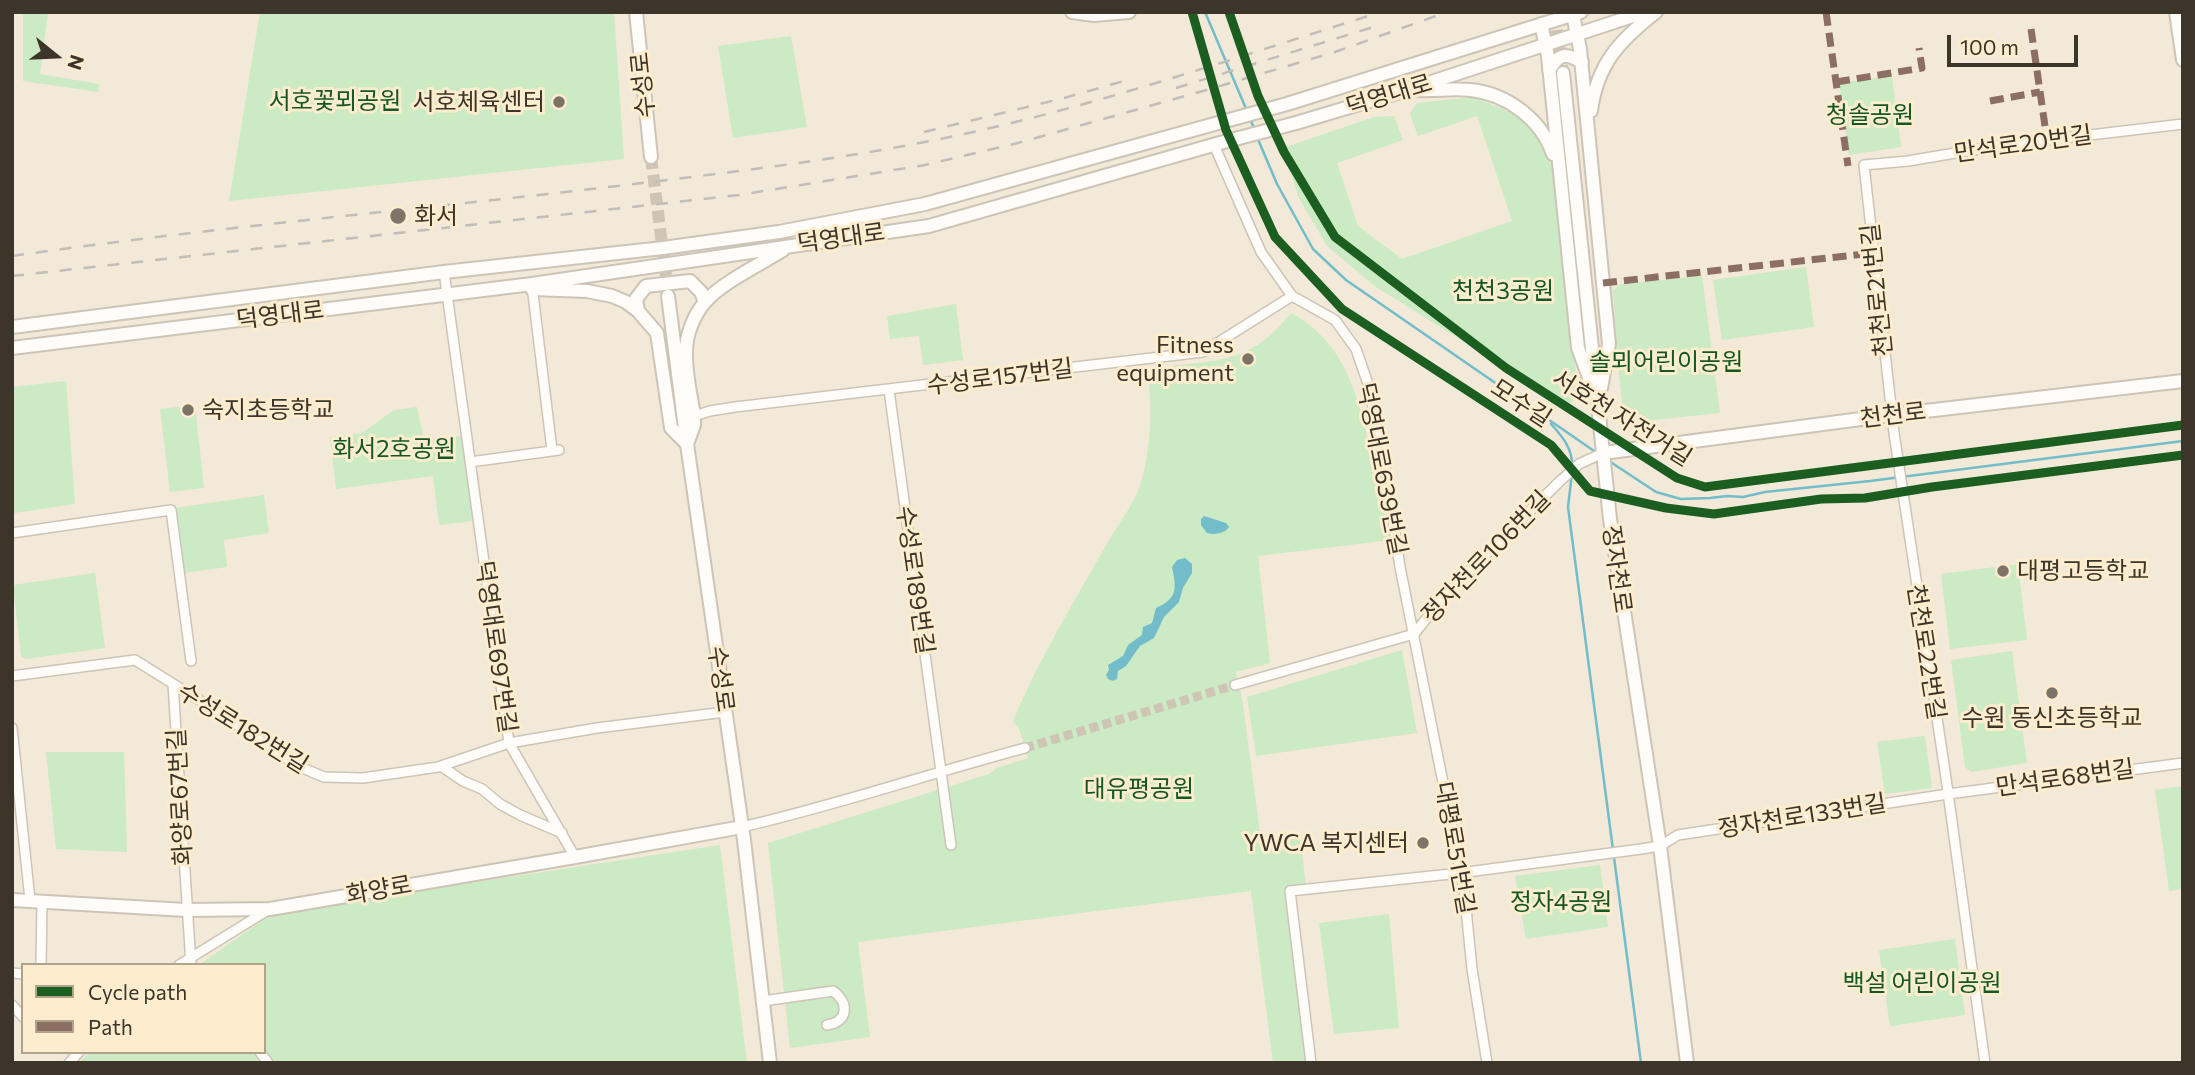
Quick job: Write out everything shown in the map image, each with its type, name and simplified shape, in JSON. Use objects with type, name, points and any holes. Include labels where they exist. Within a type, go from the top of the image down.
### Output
[{"type":"main road","name":"수성로","points":[[636,12],[651,157]]},
{"type":"main road","points":[[1072,12],[1094,15],[1129,12]]},
{"type":"main road","name":"덕영대로","points":[[12,348],[511,286],[532,287],[929,226],[1296,123],[1646,12]]},
{"type":"main road","points":[[1588,136],[1593,99],[1600,76],[1610,57],[1627,34],[1656,12]]},
{"type":"main road","points":[[2176,12],[2183,60]]},
{"type":"main road","points":[[1577,13],[1609,344],[1598,402]]},
{"type":"main road","name":"덕영대로","points":[[12,327],[444,272],[676,246],[779,232],[925,204],[1287,104],[1577,13]]},
{"type":"main road","points":[[1541,24],[1549,70],[1578,348],[1598,402]]},
{"type":"main road","points":[[1549,70],[1555,61],[1564,55],[1572,56],[1581,62]]},
{"type":"main road","name":"정자천로","points":[[1563,73],[1610,519],[1660,846],[1687,1063]]},
{"type":"main road","points":[[1409,89],[1474,90],[1500,98],[1528,115],[1539,127],[1549,142],[1558,169]]},
{"type":"main road","points":[[532,287],[587,291],[612,296],[638,311],[657,333],[671,428],[687,444],[694,425],[694,416],[685,353],[687,335],[705,302],[731,282],[789,246]]},
{"type":"main road","points":[[638,311],[636,299],[646,286],[690,281],[701,292],[705,302]]},
{"type":"main road","name":"수성로","points":[[668,296],[742,827],[770,1063]]},
{"type":"main road","name":"천천로","points":[[1603,453],[1891,415],[2183,381]]},
{"type":"main road","name":"화양로","points":[[12,900],[186,910],[270,909],[742,827]]},
{"type":"street","name":"만석로20번길","points":[[1864,165],[2183,124]]},
{"type":"street","name":"덕영대로639번길","points":[[1217,144],[1261,252],[1292,296],[1335,320],[1356,349],[1374,406],[1400,567],[1414,634]]},
{"type":"street","name":"천천로21번길","points":[[1864,165],[1891,415],[1905,510]]},
{"type":"street","name":"덕영대로697번길","points":[[444,272],[509,743],[575,858]]},
{"type":"street","points":[[470,462],[556,450],[532,287]]},
{"type":"street","name":"수성로157번길","points":[[694,416],[735,407],[1203,352],[1292,296]]},
{"type":"street","name":"수성로189번길","points":[[889,390],[951,845]]},
{"type":"street","name":"정자천로106번길","points":[[1414,634],[1447,593],[1559,481],[1579,464],[1603,453]]},
{"type":"street","points":[[12,533],[172,510],[191,662]]},
{"type":"street","name":"천천로22번길","points":[[1905,510],[1985,1063]]},
{"type":"street","points":[[1235,685],[1414,634]]},
{"type":"street","name":"대평로51번길","points":[[1414,634],[1464,888],[1472,969],[1487,1063]]},
{"type":"street","name":"수성로182번길","points":[[12,676],[135,660],[298,766],[324,778],[363,778],[441,766],[509,743],[597,728],[725,712]]},
{"type":"street","name":"화양로67번길","points":[[173,684],[190,961]]},
{"type":"street","points":[[12,728],[14,758],[36,901],[41,963]]},
{"type":"street","points":[[742,827],[1025,748]]},
{"type":"street","name":"만석로68번길","points":[[1948,794],[2183,763]]},
{"type":"street","points":[[441,766],[482,789],[500,804],[562,833]]},
{"type":"street","name":"정자천로133번길","points":[[1311,1063],[1290,891],[1596,856],[1660,846],[1678,835],[1948,794]]},
{"type":"street","points":[[12,817],[22,810]]},
{"type":"street","points":[[190,961],[270,909]]},
{"type":"street","points":[[763,1001],[833,991],[845,1005],[839,1020],[827,1024]]},
{"type":"green space","points":[[23,12],[48,12],[40,74],[99,84],[98,92],[23,81]]},
{"type":"green space","name":"서호꽃뫼공원","points":[[260,12],[614,12],[624,159],[229,201]]},
{"type":"green space","points":[[791,36],[807,127],[733,138],[718,46]]},
{"type":"green space","name":"청솔공원","points":[[1892,76],[1901,147],[1849,155],[1839,83]]},
{"type":"green space","name":"천천3공원","points":[[1473,97],[1520,116],[1544,145],[1553,171],[1576,371],[1573,401],[1565,405],[1376,287],[1327,246],[1299,198],[1283,148],[1374,117],[1394,116],[1403,140],[1337,163],[1358,226],[1402,259],[1512,221],[1477,116],[1418,136],[1410,114],[1417,103]]},
{"type":"green space","points":[[1806,267],[1814,327],[1722,340],[1713,280]]},
{"type":"green space","name":"솔뫼어린이공원","points":[[1702,276],[1720,413],[1635,422],[1623,412],[1613,290],[1621,284]]},
{"type":"green space","points":[[956,304],[963,360],[923,365],[919,336],[890,339],[887,316]]},
{"type":"green space","name":"대유평공원","points":[[1291,313],[1311,326],[1327,342],[1350,380],[1364,422],[1391,540],[1258,556],[1270,663],[1236,672],[1243,704],[1261,841],[1300,836],[1306,886],[1287,889],[1306,1063],[1273,1063],[1251,891],[858,942],[870,1037],[790,1048],[768,843],[989,774],[997,768],[1028,758],[1020,731],[1013,721],[1058,630],[1140,486],[1147,458],[1150,428],[1147,370],[1209,362],[1242,353],[1274,332]]},
{"type":"green space","points":[[66,381],[75,504],[14,513],[12,387]]},
{"type":"green space","points":[[195,405],[204,488],[170,492],[160,409]]},
{"type":"green space","name":"화서2호공원","points":[[417,407],[424,440],[463,436],[473,521],[439,525],[433,476],[336,489],[330,437],[362,433],[394,410]]},
{"type":"green space","points":[[264,495],[269,533],[224,540],[227,567],[184,573],[175,508]]},
{"type":"green space","points":[[2018,564],[2027,640],[1950,649],[1941,574]]},
{"type":"green space","points":[[95,573],[105,648],[25,659],[21,656],[13,585]]},
{"type":"green space","points":[[1402,650],[1417,733],[1256,756],[1247,697]]},
{"type":"green space","points":[[2012,651],[2027,763],[1971,772],[1965,767],[1951,660]]},
{"type":"green space","points":[[1925,736],[1932,788],[1885,794],[1877,742]]},
{"type":"green space","points":[[46,752],[124,752],[127,852],[56,849]]},
{"type":"green space","points":[[2183,786],[2183,889],[2169,891],[2155,790]]},
{"type":"green space","points":[[720,845],[747,1063],[78,1063],[88,1054],[266,1054],[266,963],[202,963],[273,913]]},
{"type":"green space","name":"정자4공원","points":[[1600,865],[1608,927],[1526,939],[1515,876]]},
{"type":"green space","points":[[1389,914],[1399,1028],[1334,1034],[1319,923]]},
{"type":"green space","name":"백설 어린이공원","points":[[1955,939],[1965,1015],[1890,1026],[1879,950]]},
{"type":"water","points":[[1204,516],[1226,523],[1229,527],[1219,533],[1207,533],[1201,525]]},
{"type":"water","points":[[1185,558],[1192,564],[1192,573],[1179,602],[1164,617],[1154,638],[1140,646],[1126,666],[1118,671],[1117,679],[1108,679],[1108,665],[1123,656],[1128,645],[1142,635],[1143,627],[1152,623],[1156,608],[1172,596],[1175,586],[1172,567],[1177,560]]},
{"type":"waterway","points":[[1205,12],[1247,111]]},
{"type":"waterway","points":[[1249,117],[1255,130]]},
{"type":"waterway","points":[[1257,137],[1277,184],[1313,249],[1346,280],[1597,453]]},
{"type":"waterway","points":[[1551,424],[1569,448],[1572,466]]},
{"type":"waterway","points":[[1609,461],[1656,492],[1681,499],[1743,497],[1765,492],[2183,441]]},
{"type":"waterway","points":[[1572,473],[1568,507],[1641,1063]]},
{"type":"tunnel","points":[[1554,12],[1563,73]]},
{"type":"tunnel","points":[[651,157],[668,292]]},
{"type":"tunnel","points":[[1025,748],[1235,685]]},
{"type":"railway","points":[[12,256],[667,180],[879,150],[969,133],[1088,103],[1381,12]]},
{"type":"railway","points":[[12,276],[739,195],[925,165],[1014,144],[1203,91],[1335,52],[1447,12]]},
{"type":"railway","points":[[1176,88],[1380,25]]},
{"type":"railway","points":[[924,132],[1131,79]]},
{"type":"marked path","points":[[1826,12],[1848,166]]},
{"type":"marked path","points":[[2031,29],[2047,140]]},
{"type":"marked path","points":[[1836,82],[1922,68],[1919,48]]},
{"type":"marked path","points":[[1990,101],[2040,92]]},
{"type":"marked path","points":[[1603,283],[1873,253]]},
{"type":"cycle path","name":"모수길","points":[[1192,12],[1226,130],[1275,237],[1342,309],[1551,445],[1590,491],[1666,508],[1714,514],[1821,499],[1865,498],[2183,455]]},
{"type":"cycle path","name":"모수길","points":[[1229,12],[1258,96],[1284,152],[1335,237],[1506,368],[1677,478],[1705,487],[2183,425]]},
{"type":"place","name":"서호체육센터","points":[[559,102]]},
{"type":"place","name":"화서","points":[[398,216]]},
{"type":"place","name":"Fitness equipment","points":[[1248,359]]},
{"type":"place","name":"숙지초등학교","points":[[188,410]]},
{"type":"place","name":"대평고등학교","points":[[2003,571]]},
{"type":"place","name":"수원 동신초등학교","points":[[2052,693]]},
{"type":"place","name":"YWCA 복지센터","points":[[1423,843]]}]
